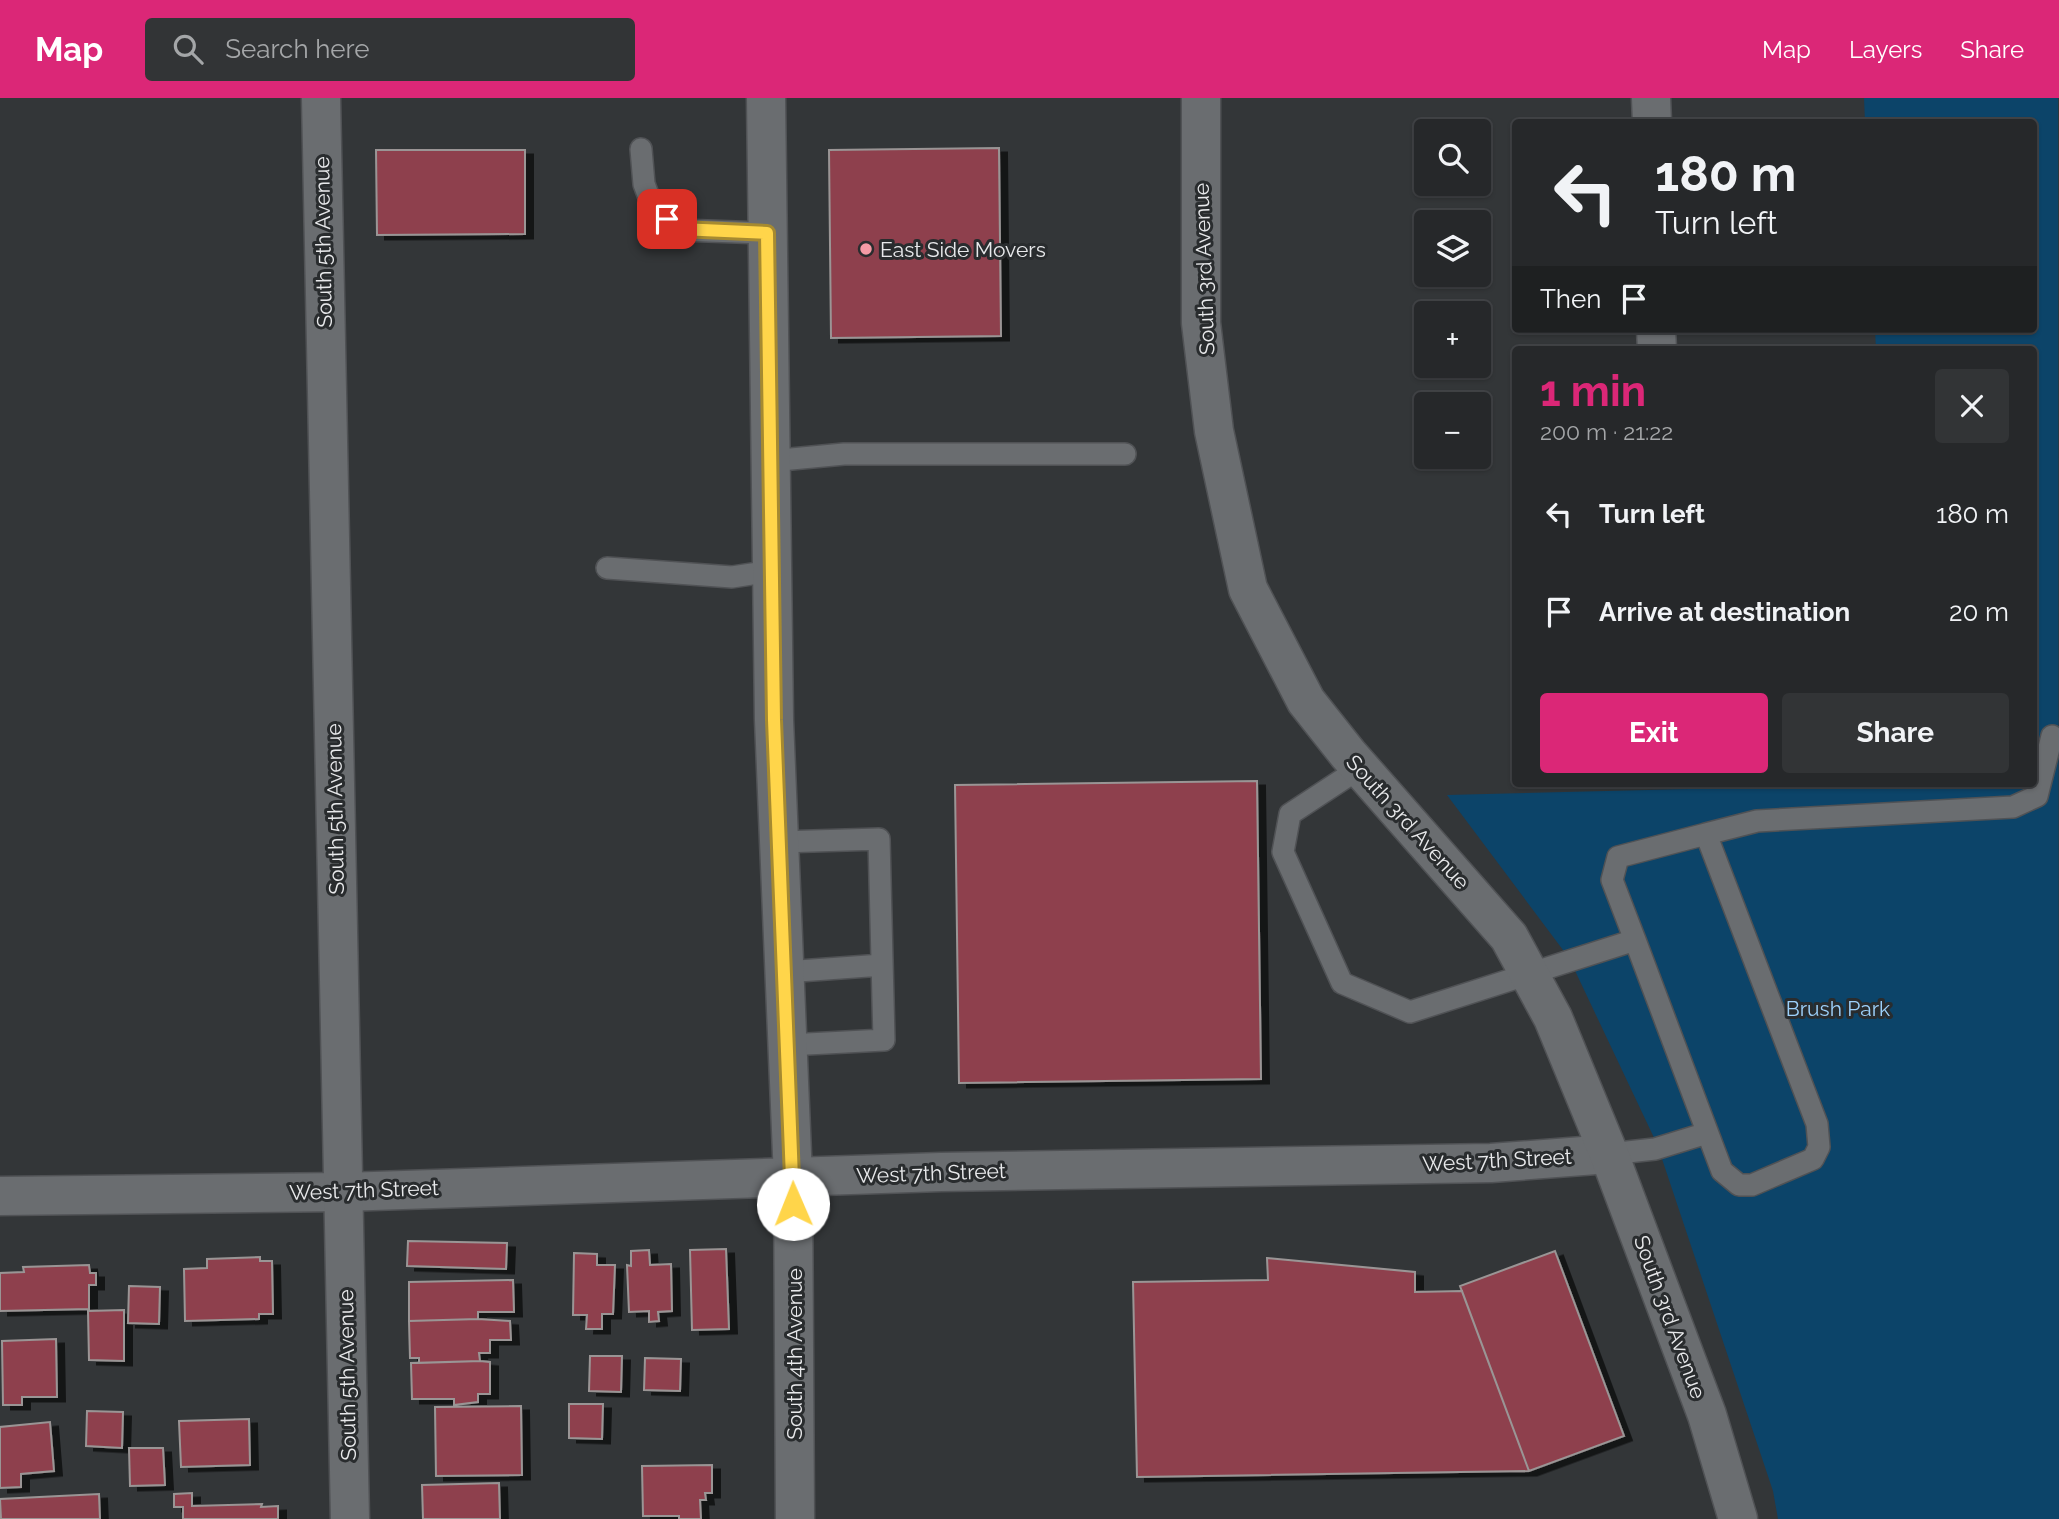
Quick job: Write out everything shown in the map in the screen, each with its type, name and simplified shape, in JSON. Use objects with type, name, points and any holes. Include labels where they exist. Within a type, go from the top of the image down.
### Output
[{"type":"street","name":"South 5th Avenue","points":[[321,98],[350,1519]]},
{"type":"street","name":"South 4th Avenue","points":[[766,98],[774,720],[793,1178],[795,1519]]},
{"type":"street","name":"South 3rd Avenue","points":[[1201,98],[1201,323],[1214,431],[1248,589],[1306,701],[1360,768],[1509,937],[1553,1018],[1609,1154],[1707,1415],[1738,1519]]},
{"type":"street","points":[[1651,98],[1652,119]]},
{"type":"street","name":"West 7th Street","points":[[0,1196],[343,1192],[941,1172],[1491,1163],[1609,1154]]},
{"type":"lane","points":[[641,149],[643,184],[653,208],[680,229],[767,233]]},
{"type":"lane","points":[[770,461],[844,454],[1125,454]]},
{"type":"lane","points":[[607,568],[732,577],[772,571]]},
{"type":"lane","points":[[1706,834],[1816,1124],[1819,1147],[1813,1159],[1752,1185],[1739,1185],[1722,1171],[1612,880],[1618,857],[1706,834],[1757,821],[2013,807],[2037,796],[2052,736]]},
{"type":"lane","points":[[1360,768],[1290,814],[1283,852],[1342,983],[1410,1012],[1635,940]]},
{"type":"lane","points":[[780,842],[879,839],[884,1040],[788,1045]]},
{"type":"lane","points":[[785,972],[882,965]]},
{"type":"lane","points":[[1609,1154],[1655,1149],[1707,1133]]},
{"type":"green space","name":"Brush Park","points":[[1864,98],[2058,98],[2059,1519],[1778,1519],[1773,1491],[1657,1144],[1569,958],[1447,795],[1774,787],[2037,787],[2037,346],[1876,346],[1875,333],[2037,333],[2037,119],[1865,119]]},
{"type":"building","points":[[999,148],[1001,336],[831,338],[829,150]]},
{"type":"building","points":[[376,150],[525,150],[525,234],[377,235]]},
{"type":"building","points":[[1257,781],[1261,1079],[959,1083],[955,785]]},
{"type":"building","points":[[408,1241],[507,1243],[506,1269],[407,1266]]},
{"type":"building","points":[[726,1249],[729,1329],[692,1330],[690,1250]]},
{"type":"building","points":[[649,1250],[650,1265],[671,1264],[672,1311],[658,1312],[659,1321],[649,1322],[649,1311],[629,1312],[627,1265],[631,1266],[631,1251]]},
{"type":"building","points":[[1555,1251],[1624,1436],[1529,1471],[1460,1286]]},
{"type":"building","points":[[574,1253],[597,1254],[597,1265],[615,1265],[613,1314],[602,1314],[602,1329],[586,1329],[587,1315],[573,1315]]},
{"type":"building","points":[[260,1257],[260,1261],[272,1261],[273,1314],[259,1314],[259,1319],[185,1321],[184,1269],[207,1268],[207,1259]]},
{"type":"building","points":[[1267,1258],[1415,1272],[1415,1292],[1462,1291],[1529,1471],[1137,1477],[1133,1282],[1268,1280]]},
{"type":"building","points":[[89,1265],[90,1273],[96,1273],[96,1285],[89,1285],[89,1309],[0,1311],[0,1273],[24,1272],[23,1267]]},
{"type":"building","points":[[513,1280],[514,1312],[478,1312],[478,1319],[409,1321],[409,1282]]},
{"type":"building","points":[[129,1286],[160,1287],[159,1324],[128,1323]]},
{"type":"building","points":[[124,1310],[124,1361],[89,1360],[88,1311]]},
{"type":"building","points":[[409,1321],[510,1321],[511,1340],[490,1340],[490,1353],[479,1353],[480,1361],[419,1363],[419,1358],[410,1358]]},
{"type":"building","points":[[56,1339],[57,1397],[22,1397],[22,1405],[3,1405],[2,1341]]},
{"type":"building","points":[[590,1356],[622,1356],[621,1392],[589,1391]]},
{"type":"building","points":[[645,1358],[681,1359],[680,1391],[644,1390]]},
{"type":"building","points":[[490,1362],[490,1394],[478,1394],[478,1402],[454,1405],[454,1399],[412,1399],[411,1363]]},
{"type":"building","points":[[569,1404],[603,1404],[602,1439],[569,1438]]},
{"type":"building","points":[[521,1406],[522,1475],[436,1476],[435,1407]]},
{"type":"building","points":[[87,1411],[123,1412],[122,1448],[86,1446]]},
{"type":"building","points":[[249,1419],[250,1465],[181,1467],[179,1421]]},
{"type":"building","points":[[50,1422],[54,1471],[21,1474],[21,1487],[0,1488],[0,1427]]},
{"type":"building","points":[[129,1448],[163,1448],[165,1485],[130,1486]]},
{"type":"building","points":[[712,1465],[712,1493],[705,1493],[706,1500],[700,1500],[701,1519],[643,1516],[642,1466]]},
{"type":"building","points":[[499,1483],[500,1519],[423,1519],[422,1485]]},
{"type":"building","points":[[192,1493],[192,1506],[278,1506],[278,1519],[183,1519],[183,1507],[174,1507],[174,1494]]},
{"type":"building","points":[[99,1494],[100,1519],[1,1519],[0,1499]]},
{"type":"place","name":"East Side Movers","points":[[866,249]]},
{"type":"route","points":[[667,219],[680,229],[767,233],[774,720],[793,1204]]}]
